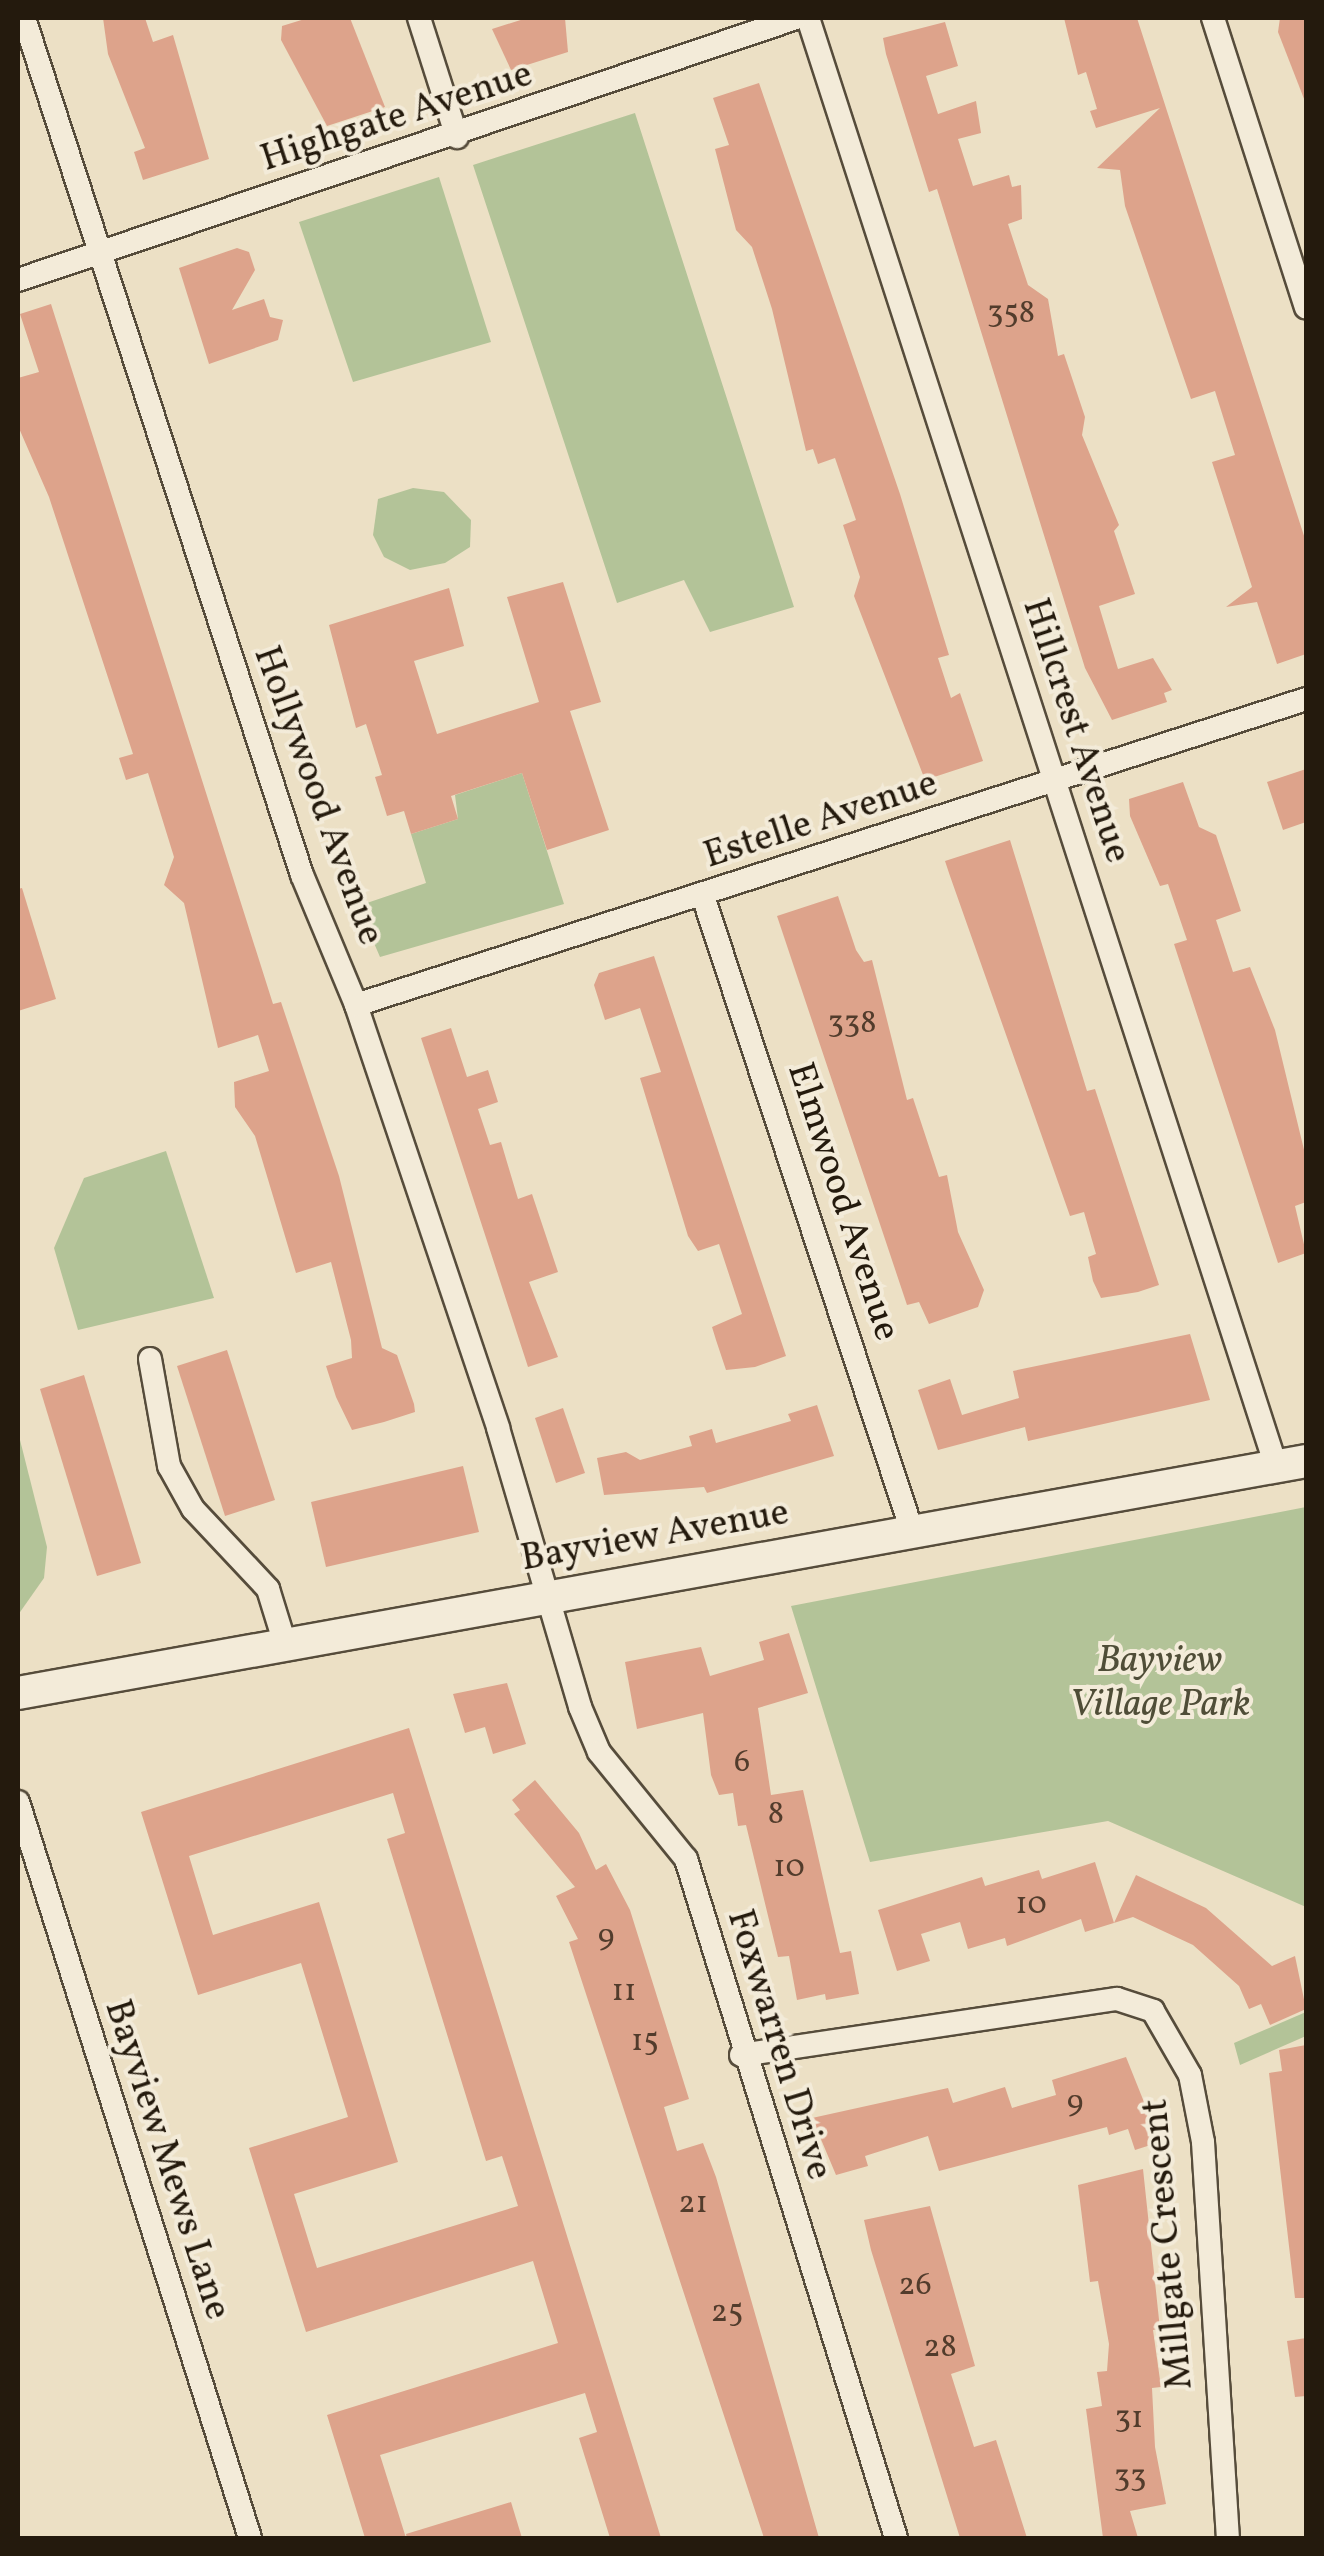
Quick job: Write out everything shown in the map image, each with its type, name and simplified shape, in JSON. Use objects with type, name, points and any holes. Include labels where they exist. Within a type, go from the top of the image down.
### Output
[{"type":"main road","name":"Bayview Avenue","points":[[18,1692],[1291,1464]]},
{"type":"street","name":"Hollywood Avenue","points":[[24,18],[97,253],[302,875],[356,1005],[548,1597]]},
{"type":"street","points":[[419,18],[457,137]]},
{"type":"street","name":"Highgate Avenue","points":[[18,280],[457,137],[796,18]]},
{"type":"street","name":"Hillcrest Avenue","points":[[808,18],[1055,783],[1291,1464]]},
{"type":"street","points":[[1213,18],[1306,308]]},
{"type":"street","name":"Estelle Avenue","points":[[356,1005],[1306,699]]},
{"type":"street","name":"Elmwood Avenue","points":[[703,896],[912,1532]]},
{"type":"street","points":[[150,1360],[169,1466],[193,1509],[268,1589],[285,1644]]},
{"type":"street","name":"Foxwarren Drive","points":[[548,1597],[599,1752],[686,1859],[741,2055],[896,2538]]},
{"type":"street","name":"Bayview Mews Lane","points":[[18,1802],[250,2538]]},
{"type":"street","name":"Millgate Crescent","points":[[741,2055],[1117,1999],[1153,2011],[1190,2074],[1204,2142],[1228,2538]]},
{"type":"green space","points":[[635,113],[794,607],[710,632],[684,580],[617,603],[473,165]]},
{"type":"green space","points":[[439,177],[491,342],[353,382],[299,222]]},
{"type":"green space","points":[[413,488],[444,492],[471,520],[470,547],[445,563],[410,570],[384,557],[373,535],[378,499]]},
{"type":"green space","points":[[522,773],[564,904],[380,957],[358,906],[426,883],[411,834],[458,819],[455,795]]},
{"type":"green space","points":[[166,1151],[214,1298],[78,1330],[54,1248],[84,1178]]},
{"type":"green space","points":[[18,1432],[47,1547],[44,1578],[18,1615]]},
{"type":"green space","name":"Bayview Village Park","points":[[1306,1507],[1306,1907],[1108,1821],[870,1862],[791,1606]]},
{"type":"green space","points":[[1306,2012],[1306,2036],[1240,2065],[1234,2043]]},
{"type":"building","points":[[103,18],[145,18],[153,42],[173,35],[209,159],[143,180],[134,152],[145,148],[108,54]]},
{"type":"building","points":[[308,18],[350,18],[385,107],[327,126],[281,40],[282,26]]},
{"type":"building","points":[[527,18],[565,18],[568,52],[511,70],[492,29]]},
{"type":"building","points":[[1064,18],[1137,18],[1306,542],[1306,654],[1277,664],[1257,602],[1226,607],[1252,587],[1212,462],[1235,455],[1215,391],[1191,399],[1125,206],[1120,170],[1097,168],[1160,108],[1096,128],[1090,111],[1097,109],[1086,72],[1078,75]]},
{"type":"building","points":[[1280,18],[1306,18],[1306,104],[1278,32]]},
{"type":"building","points":[[945,22],[958,66],[926,76],[938,114],[976,101],[981,133],[958,139],[973,186],[1009,175],[1012,187],[1021,185],[1022,219],[1008,224],[1028,285],[1048,299],[1058,356],[1064,354],[1085,417],[1082,435],[1119,525],[1114,531],[1135,594],[1099,606],[1118,669],[1153,658],[1172,690],[1164,693],[1167,702],[1112,720],[1085,668],[937,189],[929,192],[886,54],[883,38]]},
{"type":"building","points":[[759,83],[900,494],[949,655],[938,658],[951,698],[960,693],[983,761],[925,780],[854,596],[860,577],[843,525],[856,520],[835,458],[818,464],[813,449],[806,451],[772,309],[752,247],[736,230],[715,149],[729,145],[713,98]]},
{"type":"building","points":[[237,248],[249,252],[255,270],[232,310],[264,299],[270,317],[283,320],[278,340],[209,364],[179,268]]},
{"type":"building","points":[[51,304],[273,1004],[281,1002],[339,1176],[382,1348],[397,1355],[414,1404],[415,1412],[384,1422],[352,1430],[336,1397],[326,1366],[352,1358],[331,1262],[296,1273],[255,1136],[235,1107],[234,1082],[269,1071],[258,1035],[218,1048],[184,903],[164,885],[174,857],[148,773],[126,780],[119,758],[133,754],[49,497],[18,426],[18,378],[39,372],[20,314]]},
{"type":"building","points":[[563,582],[601,702],[570,711],[609,830],[547,850],[522,773],[451,796],[458,819],[411,834],[404,811],[387,816],[375,777],[382,775],[366,724],[356,728],[329,625],[449,588],[464,646],[414,661],[437,734],[539,702],[507,597]]},
{"type":"building","points":[[1306,769],[1306,822],[1283,830],[1267,782]]},
{"type":"building","points":[[1183,782],[1199,827],[1216,835],[1241,911],[1216,920],[1233,972],[1250,967],[1275,1030],[1306,1158],[1306,1202],[1295,1206],[1306,1253],[1278,1263],[1174,944],[1187,940],[1168,884],[1160,886],[1130,816],[1129,799]]},
{"type":"building","points":[[1010,840],[1087,1091],[1095,1089],[1159,1285],[1138,1292],[1101,1298],[1093,1281],[1088,1257],[1096,1254],[1084,1212],[1070,1216],[945,861]]},
{"type":"building","points":[[22,888],[56,999],[18,1011],[18,889]]},
{"type":"building","points":[[838,896],[856,950],[864,962],[872,960],[907,1100],[913,1098],[939,1177],[947,1175],[958,1232],[984,1290],[978,1307],[929,1324],[919,1302],[907,1305],[777,916]]},
{"type":"building","points":[[654,956],[786,1356],[755,1367],[726,1370],[716,1340],[712,1327],[742,1314],[719,1244],[698,1251],[688,1236],[640,1078],[661,1072],[640,1008],[605,1020],[594,985],[599,973]]},
{"type":"building","points":[[451,1028],[467,1077],[488,1070],[498,1102],[478,1109],[490,1145],[501,1142],[518,1199],[532,1194],[558,1272],[529,1282],[558,1357],[528,1367],[421,1038]]},
{"type":"building","points":[[1190,1334],[1210,1400],[1028,1441],[1025,1427],[938,1450],[918,1390],[950,1379],[962,1415],[1019,1398],[1013,1371]]},
{"type":"building","points":[[227,1350],[275,1500],[225,1516],[177,1366]]},
{"type":"building","points":[[84,1375],[141,1563],[97,1576],[40,1389]]},
{"type":"building","points":[[817,1405],[834,1456],[707,1493],[704,1487],[604,1495],[597,1458],[626,1452],[640,1460],[692,1446],[689,1436],[712,1429],[716,1443],[791,1421],[788,1414]]},
{"type":"building","points":[[563,1408],[585,1473],[556,1483],[535,1418]]},
{"type":"building","points":[[463,1466],[479,1532],[326,1567],[311,1502]]},
{"type":"building","points":[[789,1633],[808,1693],[758,1708],[771,1795],[803,1790],[840,1953],[851,1951],[859,1994],[826,2000],[825,1994],[797,2000],[789,1956],[778,1957],[746,1825],[738,1826],[733,1793],[719,1795],[711,1775],[703,1713],[637,1729],[625,1662],[701,1647],[710,1676],[764,1660],[759,1642]]},
{"type":"building","points":[[507,1683],[526,1744],[493,1754],[485,1727],[465,1733],[453,1694]]},
{"type":"building","points":[[409,1728],[661,2538],[610,2538],[579,2438],[597,2432],[585,2393],[380,2455],[406,2538],[365,2538],[327,2415],[558,2343],[533,2261],[306,2332],[249,2148],[348,2117],[301,1963],[198,1995],[141,1812]],"holes":[[[393,1793],[405,1833],[387,1839],[486,2161],[502,2156],[518,2206],[317,2268],[294,2194],[398,2162],[319,1902],[213,1935],[189,1856]]]},
{"type":"building","points":[[535,1780],[579,1833],[596,1870],[606,1864],[630,1910],[689,2099],[664,2107],[677,2151],[703,2143],[716,2177],[819,2538],[764,2538],[569,1942],[578,1939],[556,1896],[575,1887],[514,1814],[520,1810],[512,1800]]},
{"type":"building","points":[[1095,1862],[1114,1923],[1085,1932],[1081,1919],[1007,1946],[1005,1938],[968,1949],[960,1922],[921,1934],[930,1961],[897,1971],[878,1910],[982,1877],[985,1886],[1039,1870],[1042,1879]]},
{"type":"building","points":[[1136,1875],[1206,1908],[1272,1966],[1295,1956],[1306,2009],[1270,2025],[1261,2004],[1249,2009],[1239,1986],[1193,1945],[1133,1917],[1114,1923]]},
{"type":"building","points":[[1306,2045],[1306,2298],[1295,2298],[1269,2073],[1282,2071],[1279,2050]]},
{"type":"building","points":[[1126,2057],[1160,2142],[1135,2150],[1128,2129],[1109,2135],[1107,2127],[939,2171],[928,2136],[865,2156],[868,2166],[836,2175],[812,2118],[948,2088],[953,2103],[1005,2087],[1012,2108],[1056,2095],[1052,2080]]},
{"type":"building","points":[[1143,2169],[1160,2329],[1153,2330],[1161,2387],[1152,2388],[1155,2447],[1166,2504],[1130,2511],[1138,2538],[1103,2538],[1086,2409],[1102,2406],[1097,2372],[1107,2371],[1109,2344],[1098,2281],[1090,2282],[1078,2185]]},
{"type":"building","points":[[930,2206],[975,2366],[951,2374],[974,2447],[996,2440],[1027,2538],[960,2538],[871,2250],[864,2220]]},
{"type":"building","points":[[1306,2338],[1306,2396],[1295,2397],[1287,2341]]},
{"type":"building","points":[[511,2502],[522,2538],[407,2538],[406,2534]]}]
